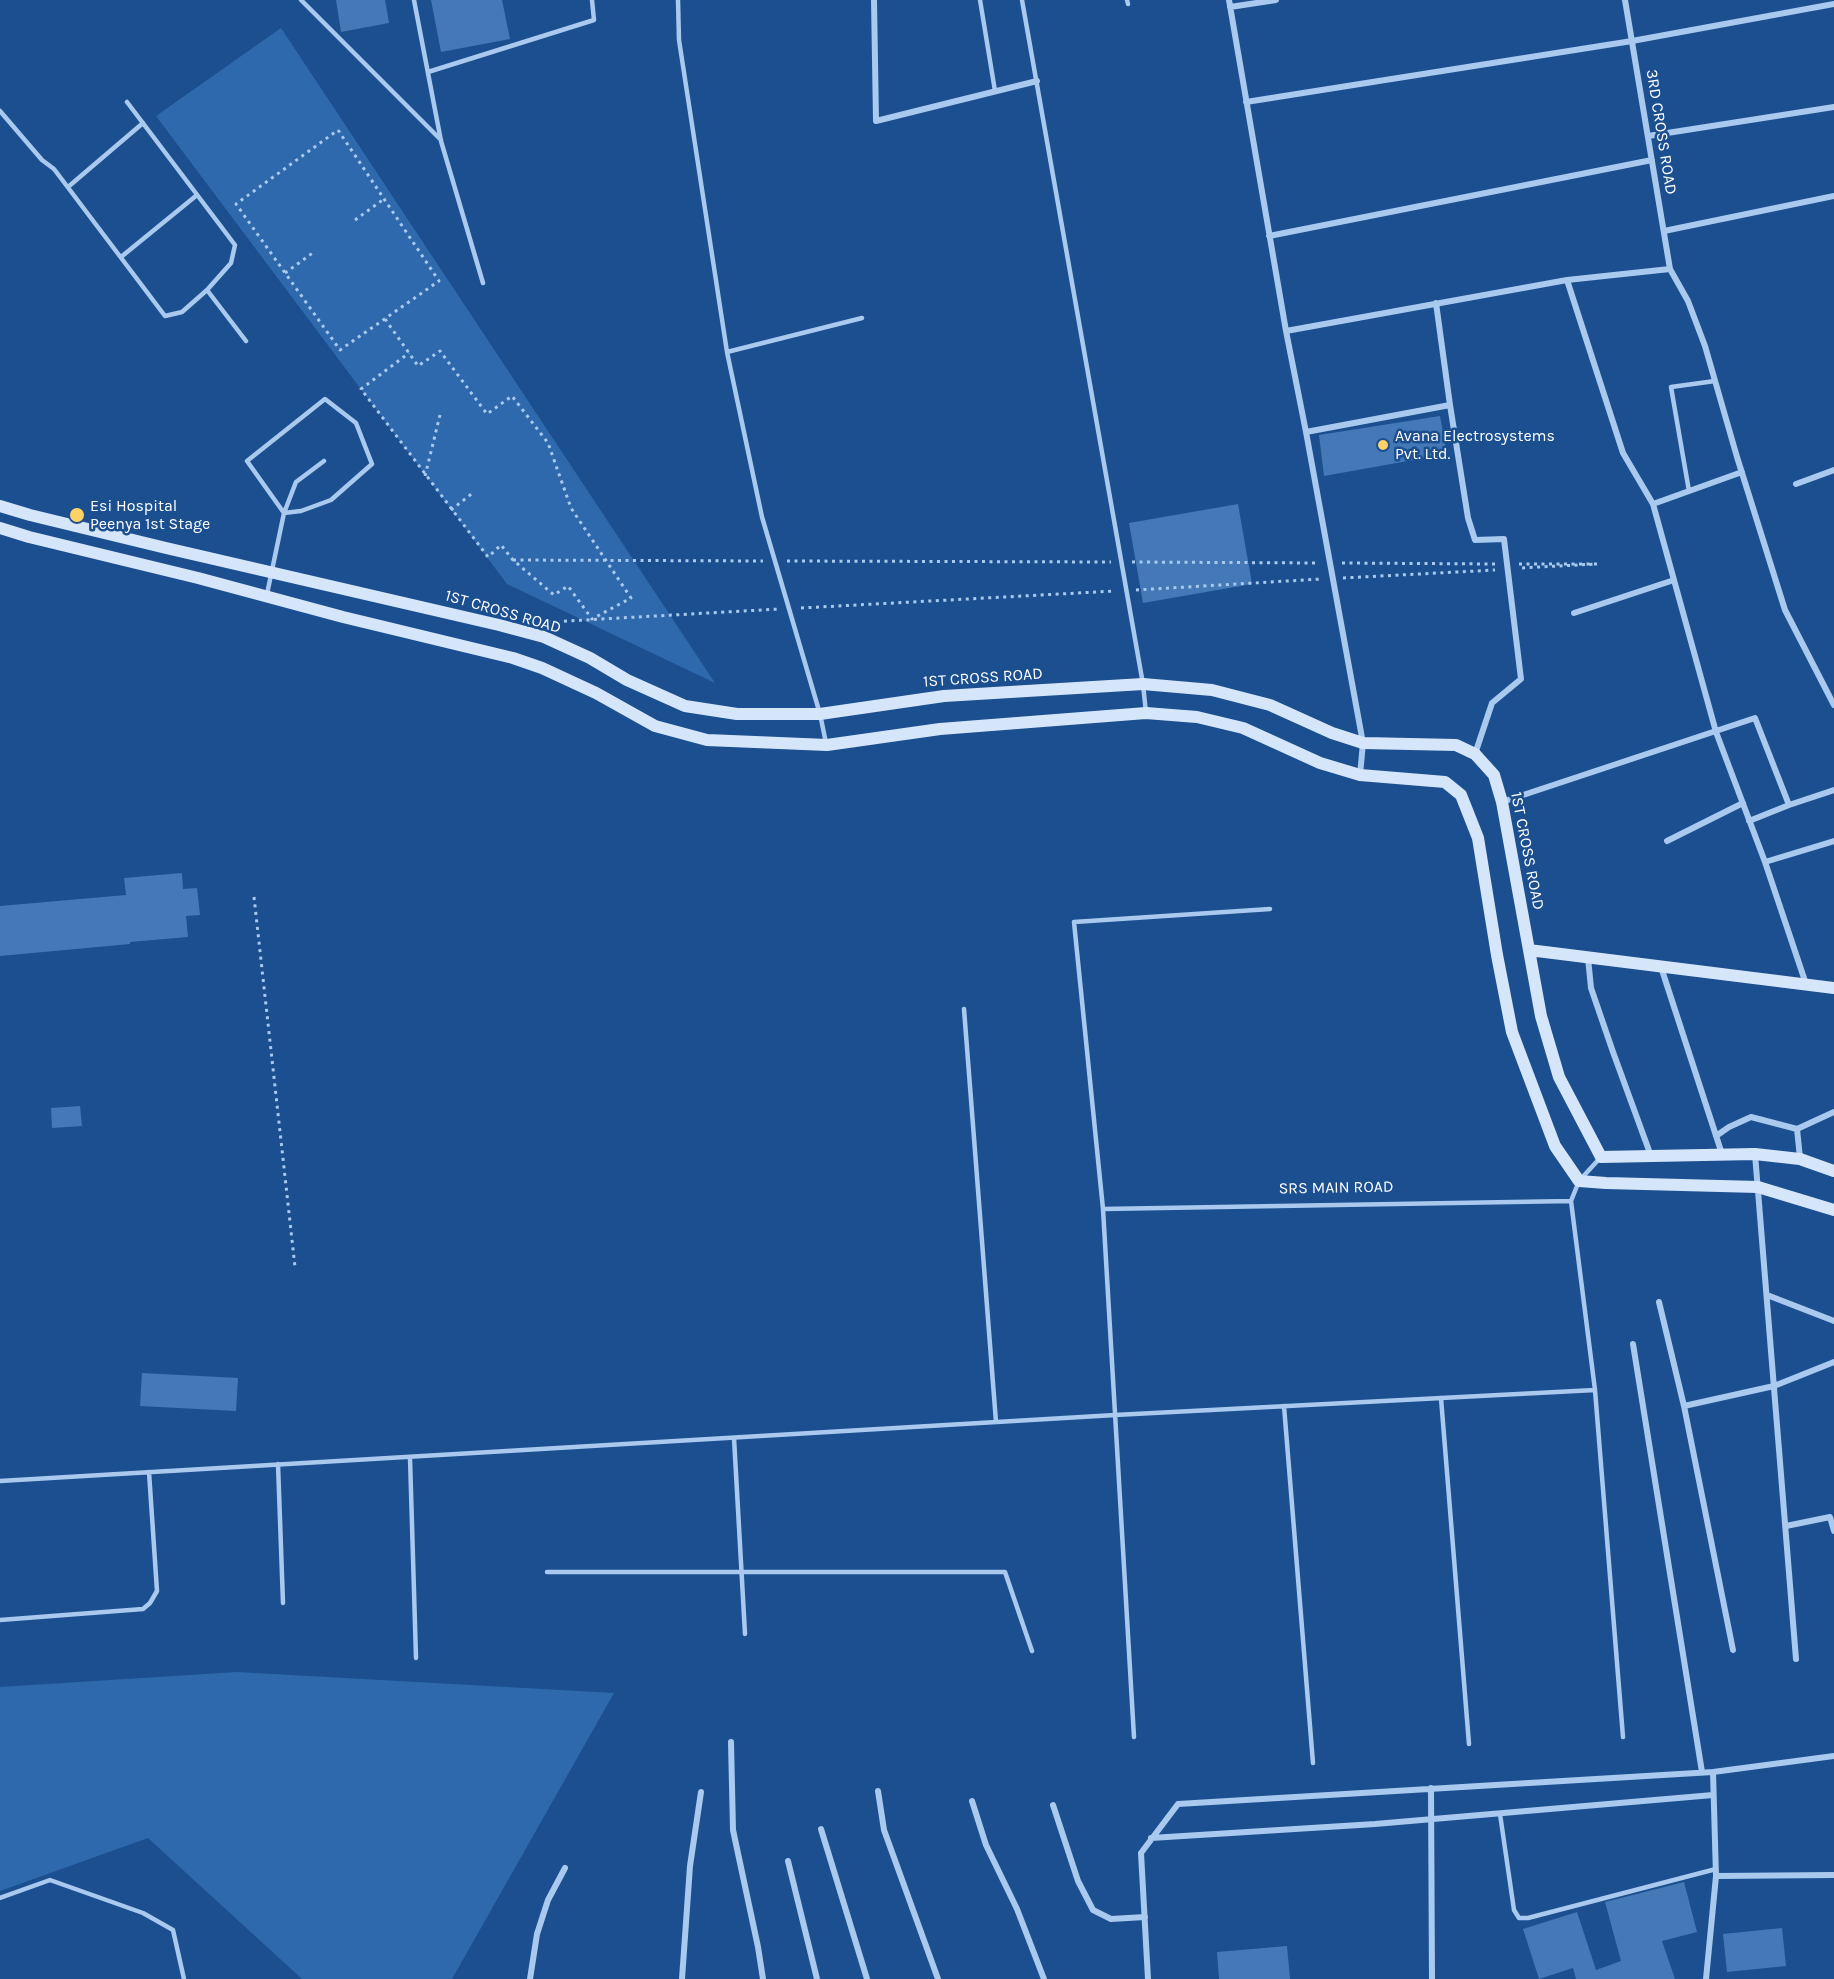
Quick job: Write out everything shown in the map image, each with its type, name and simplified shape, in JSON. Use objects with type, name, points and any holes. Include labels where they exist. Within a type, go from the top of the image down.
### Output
[{"type":"street","points":[[874,0],[876,121],[1037,81]]},
{"type":"street","points":[[1276,0],[1230,4],[1286,331],[1363,743],[1360,775]]},
{"type":"street","name":"3RD CROSS ROAD","points":[[1625,0],[1670,269]]},
{"type":"street","points":[[1246,102],[1632,40],[1834,4]]},
{"type":"street","points":[[1648,136],[1834,107]]},
{"type":"street","points":[[1269,236],[1652,160]]},
{"type":"street","points":[[1664,231],[1834,196]]},
{"type":"street","points":[[1286,331],[1567,280],[1670,269],[1688,301],[1705,346],[1785,610],[1834,705]]},
{"type":"street","points":[[1567,280],[1623,453],[1653,504],[1716,732],[1765,862],[1807,986]]},
{"type":"street","points":[[1436,303],[1468,518],[1475,540],[1504,539],[1521,679],[1492,702],[1475,754]]},
{"type":"street","points":[[1306,432],[1450,405]]},
{"type":"street","points":[[1796,484],[1834,470]]},
{"type":"street","points":[[1653,504],[1742,472]]},
{"type":"street","name":"1ST CROSS ROAD","points":[[0,506],[121,537],[544,637],[590,658],[627,680],[685,706],[737,714],[820,714],[944,696],[1143,684],[1212,690],[1270,705],[1332,733],[1363,743],[1456,745],[1475,754],[1494,775],[1502,802],[1541,1016],[1559,1077],[1601,1157]]},
{"type":"street","points":[[0,528],[513,658],[543,668],[596,693],[655,726],[707,740],[827,745],[940,729],[1146,713],[1197,717],[1243,728],[1320,763],[1360,775],[1445,782],[1461,795],[1478,837],[1512,1032],[1555,1146],[1579,1180],[1686,1186],[1758,1187],[1834,1210]]},
{"type":"street","points":[[1574,613],[1674,580]]},
{"type":"street","points":[[1502,802],[1755,718],[1789,805]]},
{"type":"street","points":[[1749,821],[1834,790]]},
{"type":"street","points":[[1667,841],[1743,803]]},
{"type":"street","points":[[1765,862],[1834,841]]},
{"type":"street","points":[[1529,950],[1834,988]]},
{"type":"street","points":[[1588,958],[1591,988],[1612,1052],[1652,1156]]},
{"type":"street","points":[[1661,967],[1722,1154]]},
{"type":"street","points":[[1716,1136],[1751,1117],[1797,1130],[1834,1112]]},
{"type":"street","points":[[1797,1130],[1800,1159]]},
{"type":"street","points":[[1601,1157],[1755,1154],[1800,1159],[1834,1171]]},
{"type":"street","points":[[1755,1154],[1796,1659]]},
{"type":"street","points":[[1767,1295],[1834,1321]]},
{"type":"street","points":[[1659,1302],[1684,1406],[1734,1650]]},
{"type":"street","points":[[1633,1344],[1702,1772]]},
{"type":"street","points":[[1684,1406],[1774,1386],[1834,1362]]},
{"type":"street","points":[[1786,1526],[1830,1517],[1834,1531]]},
{"type":"street","points":[[731,1742],[733,1830],[763,1979]]},
{"type":"street","points":[[1148,1979],[1141,1852],[1178,1804],[1713,1772],[1834,1756]]},
{"type":"street","points":[[1706,1979],[1716,1873],[1713,1772]]},
{"type":"street","points":[[1431,1788],[1432,1979]]},
{"type":"street","points":[[878,1791],[884,1830],[938,1979]]},
{"type":"street","points":[[682,1979],[690,1866],[701,1792]]},
{"type":"street","points":[[1151,1838],[1431,1820],[1713,1795]]},
{"type":"street","points":[[972,1801],[986,1845],[1017,1909],[1044,1979]]},
{"type":"street","points":[[1053,1805],[1078,1881],[1093,1910],[1111,1919],[1144,1917]]},
{"type":"street","points":[[821,1829],[867,1979]]},
{"type":"street","points":[[789,1861],[817,1979]]},
{"type":"street","points":[[530,1979],[548,1900],[565,1868]]},
{"type":"street","points":[[1716,1873],[1834,1875]]},
{"type":"lane","points":[[301,0],[441,141]]},
{"type":"lane","points":[[414,0],[441,141],[483,283]]},
{"type":"lane","points":[[428,72],[594,20],[592,0]]},
{"type":"lane","points":[[678,0],[679,40],[727,352],[762,517],[827,745]]},
{"type":"lane","points":[[980,0],[995,91]]},
{"type":"lane","points":[[1022,0],[1143,684],[1146,713]]},
{"type":"lane","points":[[0,111],[42,160],[54,169],[165,316],[182,312],[207,290],[231,263],[235,245],[127,102]]},
{"type":"lane","points":[[68,187],[143,123]]},
{"type":"lane","points":[[120,257],[197,195]]},
{"type":"lane","points":[[207,290],[246,341]]},
{"type":"lane","points":[[727,352],[862,318]]},
{"type":"lane","points":[[1689,491],[1671,387],[1715,381]]},
{"type":"lane","points":[[325,399],[356,423],[372,464],[331,500],[301,511],[285,513],[247,461],[325,399]]},
{"type":"lane","points":[[266,597],[285,513],[296,482],[324,461]]},
{"type":"lane","points":[[1134,1737],[1103,1209],[1074,922],[1270,909]]},
{"type":"lane","points":[[964,1008],[996,1422]]},
{"type":"lane","points":[[1601,1157],[1579,1180],[1570,1201],[1595,1390],[1623,1737]]},
{"type":"lane","name":"SRS MAIN ROAD","points":[[1103,1209],[1570,1201]]},
{"type":"lane","points":[[0,1481],[1115,1415],[1595,1390]]},
{"type":"lane","points":[[1441,1398],[1469,1744]]},
{"type":"lane","points":[[1284,1406],[1313,1763]]},
{"type":"lane","points":[[734,1438],[745,1634]]},
{"type":"lane","points":[[410,1458],[416,1658]]},
{"type":"lane","points":[[278,1464],[283,1603]]},
{"type":"lane","points":[[0,1620],[143,1609],[150,1603],[157,1591],[149,1472]]},
{"type":"lane","points":[[547,1572],[1005,1572],[1032,1651]]},
{"type":"lane","points":[[1500,1814],[1514,1910],[1519,1918],[1528,1918],[1716,1873]]},
{"type":"lane","points":[[0,1898],[50,1880],[143,1913],[173,1930],[184,1979]]},
{"type":"path","points":[[338,130],[384,199],[439,280],[340,350],[236,204],[338,130]]},
{"type":"path","points":[[355,220],[384,199]]},
{"type":"path","points":[[285,273],[314,252]]},
{"type":"path","points":[[385,319],[409,353],[418,366],[440,351],[487,414],[512,396],[548,443],[571,508],[631,598],[592,618],[568,586],[554,595],[513,560],[501,545],[488,557],[361,389],[409,353]]},
{"type":"path","points":[[425,476],[441,415]]},
{"type":"path","points":[[451,510],[474,492]]},
{"type":"path","points":[[513,560],[763,561]]},
{"type":"path","points":[[787,561],[1120,562]]},
{"type":"path","points":[[1132,562],[1323,563]]},
{"type":"path","points":[[1335,563],[1502,564]]},
{"type":"path","points":[[1514,564],[1597,564],[1514,569]]},
{"type":"path","points":[[1335,579],[1502,569]]},
{"type":"path","points":[[1132,590],[1323,579]]},
{"type":"path","points":[[798,608],[1120,591]]},
{"type":"path","points":[[547,622],[786,609]]},
{"type":"path","points":[[254,897],[295,1267]]},
{"type":"shaded area","points":[[281,28],[715,683],[507,584],[156,116]]},
{"type":"shaded area","points":[[237,1672],[614,1693],[452,1979],[302,1979],[148,1838],[0,1891],[0,1687]]},
{"type":"building","points":[[336,0],[385,0],[389,23],[341,32]]},
{"type":"building","points":[[431,0],[502,0],[510,39],[441,52]]},
{"type":"building","name":"Avana Electrosystems Pvt. Ltd.","points":[[1440,416],[1447,454],[1324,476],[1319,435]]},
{"type":"building","points":[[1238,504],[1252,584],[1143,603],[1129,523]]},
{"type":"building","points":[[182,873],[183,889],[197,888],[200,915],[186,916],[188,937],[0,956],[0,906],[126,895],[124,878]]},
{"type":"building","points":[[80,1106],[82,1126],[52,1128],[51,1108]]},
{"type":"building","points":[[142,1373],[238,1378],[236,1411],[140,1406]]},
{"type":"building","points":[[1684,1882],[1697,1932],[1662,1941],[1675,1979],[1576,1979],[1573,1968],[1539,1979],[1523,1929],[1577,1912],[1596,1970],[1621,1961],[1605,1902]]},
{"type":"building","points":[[1782,1928],[1786,1966],[1727,1972],[1723,1934]]},
{"type":"building","points":[[1287,1946],[1290,1979],[1219,1979],[1217,1952]]},
{"type":"place","name":"Avana Electrosystems Pvt. Ltd.","points":[[1383,445]]},
{"type":"place","name":"Esi Hospital Peenya 1st Stage","points":[[77,515]]}]
